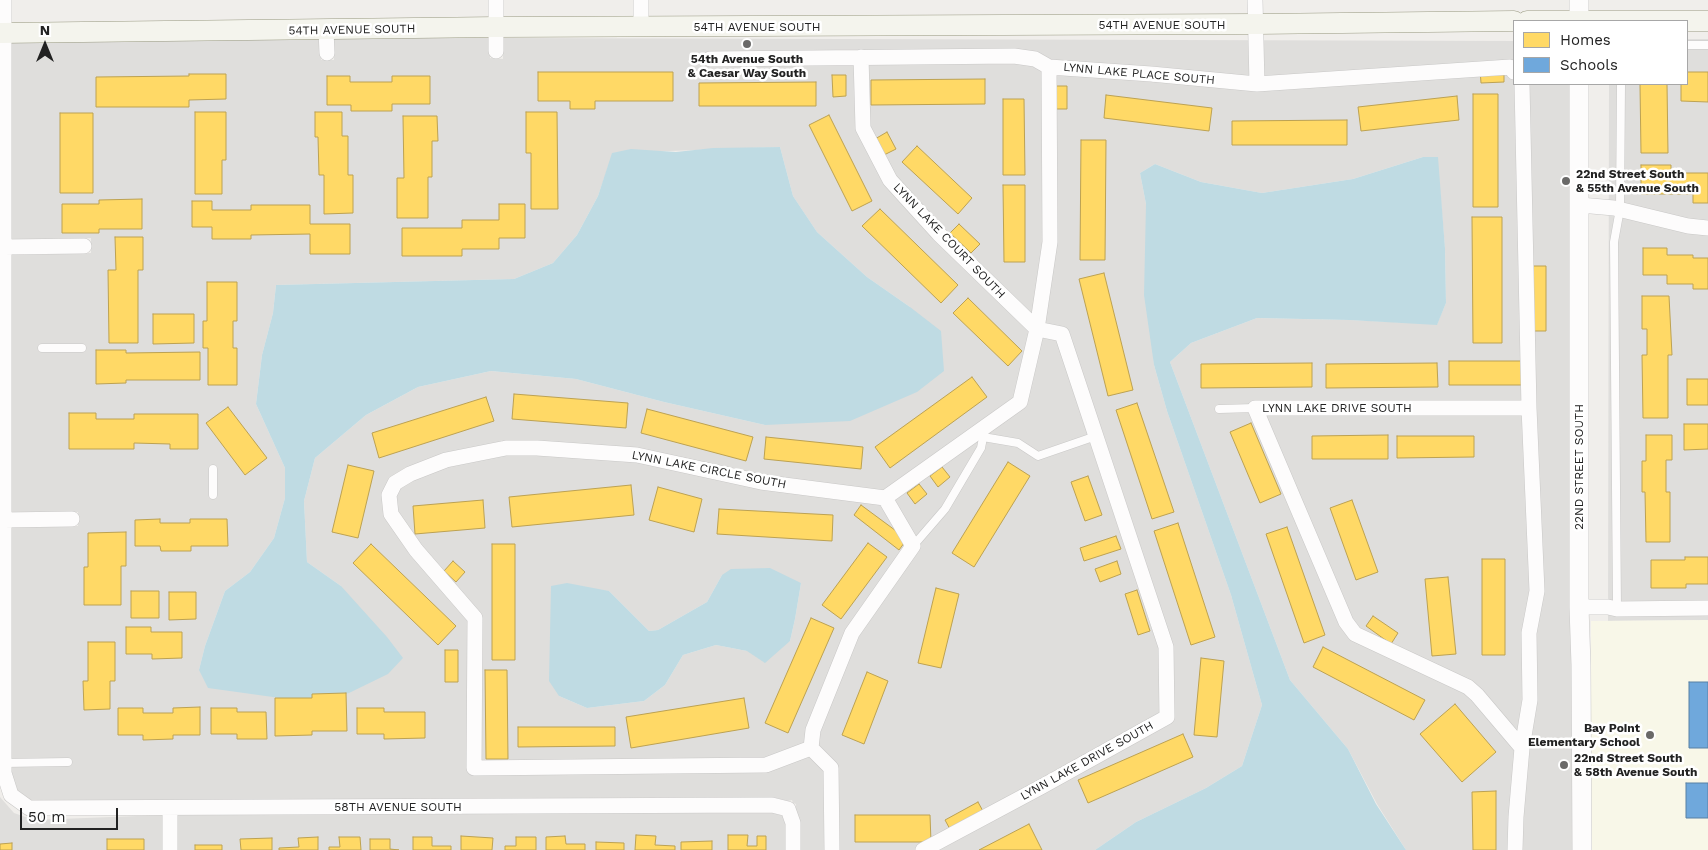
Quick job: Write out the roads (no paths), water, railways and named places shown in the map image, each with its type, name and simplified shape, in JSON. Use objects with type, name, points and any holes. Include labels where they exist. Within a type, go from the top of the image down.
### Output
[{"type":"main road","name":"54TH AVENUE SOUTH","points":[[2,33],[497,27],[1513,21]]},
{"type":"main road","points":[[1688,21],[1708,21]]},
{"type":"street","points":[[4,0],[2,33],[4,763]]},
{"type":"street","points":[[496,0],[496,51]]},
{"type":"street","points":[[641,0],[641,27]]},
{"type":"street","points":[[1256,0],[1257,84]]},
{"type":"street","points":[[1579,0],[1579,20]]},
{"type":"street","points":[[326,30],[327,53]]},
{"type":"street","name":"LYNN LAKE PLACE SOUTH","points":[[710,59],[1014,56],[1035,58],[1049,67],[1257,84],[1512,70]]},
{"type":"street","name":"LYNN LAKE COURT SOUTH","points":[[861,57],[863,128],[890,180],[939,234],[1036,329]]},
{"type":"street","points":[[832,850],[832,768],[810,748],[813,730],[852,633],[913,546],[885,498],[984,432],[1020,402],[1036,329],[1050,242],[1049,67]]},
{"type":"street","points":[[1515,850],[1522,748],[1530,700],[1529,633],[1537,591],[1529,408],[1522,85]]},
{"type":"street","name":"22ND STREET SOUTH","points":[[1580,85],[1579,607],[1582,850]]},
{"type":"street","points":[[1580,205],[1620,209],[1688,226],[1708,228]]},
{"type":"street","points":[[2,247],[84,246]]},
{"type":"street","name":"LYNN LAKE DRIVE SOUTH","points":[[923,850],[1042,787],[1167,717],[1166,647],[1062,334],[1036,329]]},
{"type":"street","name":"LYNN LAKE DRIVE SOUTH","points":[[1522,748],[1468,687],[1355,634],[1346,622],[1255,408],[1529,408]]},
{"type":"street","name":"LYNN LAKE CIRCLE SOUTH","points":[[810,748],[766,765],[474,768],[475,618],[416,550],[391,514],[389,494],[395,483],[410,474],[446,460],[506,448],[537,448],[637,455],[761,482],[885,498]]},
{"type":"street","points":[[4,520],[72,519]]},
{"type":"street","points":[[1579,607],[1608,607],[1617,609],[1708,608]]},
{"type":"street","name":"58TH AVENUE SOUTH","points":[[4,763],[4,773],[11,795],[29,808],[772,804],[788,809],[793,823],[793,850]]},
{"type":"street","points":[[170,808],[170,850]]},
{"type":"lane","points":[[1688,45],[1708,45]]},
{"type":"lane","points":[[1617,609],[1614,242],[1620,209],[1621,85]]},
{"type":"lane","points":[[42,348],[82,348]]},
{"type":"lane","points":[[1220,409],[1255,408]]},
{"type":"lane","points":[[913,546],[945,509],[981,448],[984,432],[1018,443],[1038,456],[1096,436]]},
{"type":"lane","points":[[213,469],[214,495]]},
{"type":"lane","points":[[4,763],[68,762]]},
{"type":"water","points":[[780,147],[793,196],[817,232],[867,277],[941,331],[944,371],[917,392],[850,421],[765,425],[664,402],[576,379],[491,371],[418,387],[366,415],[315,458],[304,501],[307,562],[341,586],[387,637],[403,658],[388,674],[349,693],[309,702],[208,688],[199,670],[205,646],[225,591],[250,572],[274,538],[285,498],[285,468],[256,404],[262,355],[273,313],[276,285],[514,279],[553,263],[577,235],[598,196],[612,153],[631,149],[676,152],[713,148]]},
{"type":"water","points":[[1423,157],[1438,157],[1445,248],[1446,303],[1437,325],[1349,320],[1257,318],[1191,343],[1170,362],[1290,680],[1348,749],[1376,804],[1406,850],[1095,850],[1136,822],[1206,788],[1242,766],[1262,705],[1231,595],[1167,411],[1154,365],[1144,295],[1146,204],[1140,173],[1155,164],[1201,182],[1262,193],[1353,179]]},
{"type":"water","points":[[770,568],[801,583],[790,641],[765,663],[747,651],[716,645],[683,655],[665,685],[644,701],[587,708],[559,696],[549,681],[551,586],[567,583],[609,591],[649,631],[658,630],[707,602],[722,575],[731,569]]},
{"type":"place","name":"54th Avenue South & Caesar Way South","points":[[747,44]]},
{"type":"place","name":"22nd Street South & 55th Avenue South","points":[[1566,181]]},
{"type":"place","name":"Bay Point Elementary School","points":[[1650,735]]},
{"type":"place","name":"22nd Street South & 58th Avenue South","points":[[1564,765]]}]
